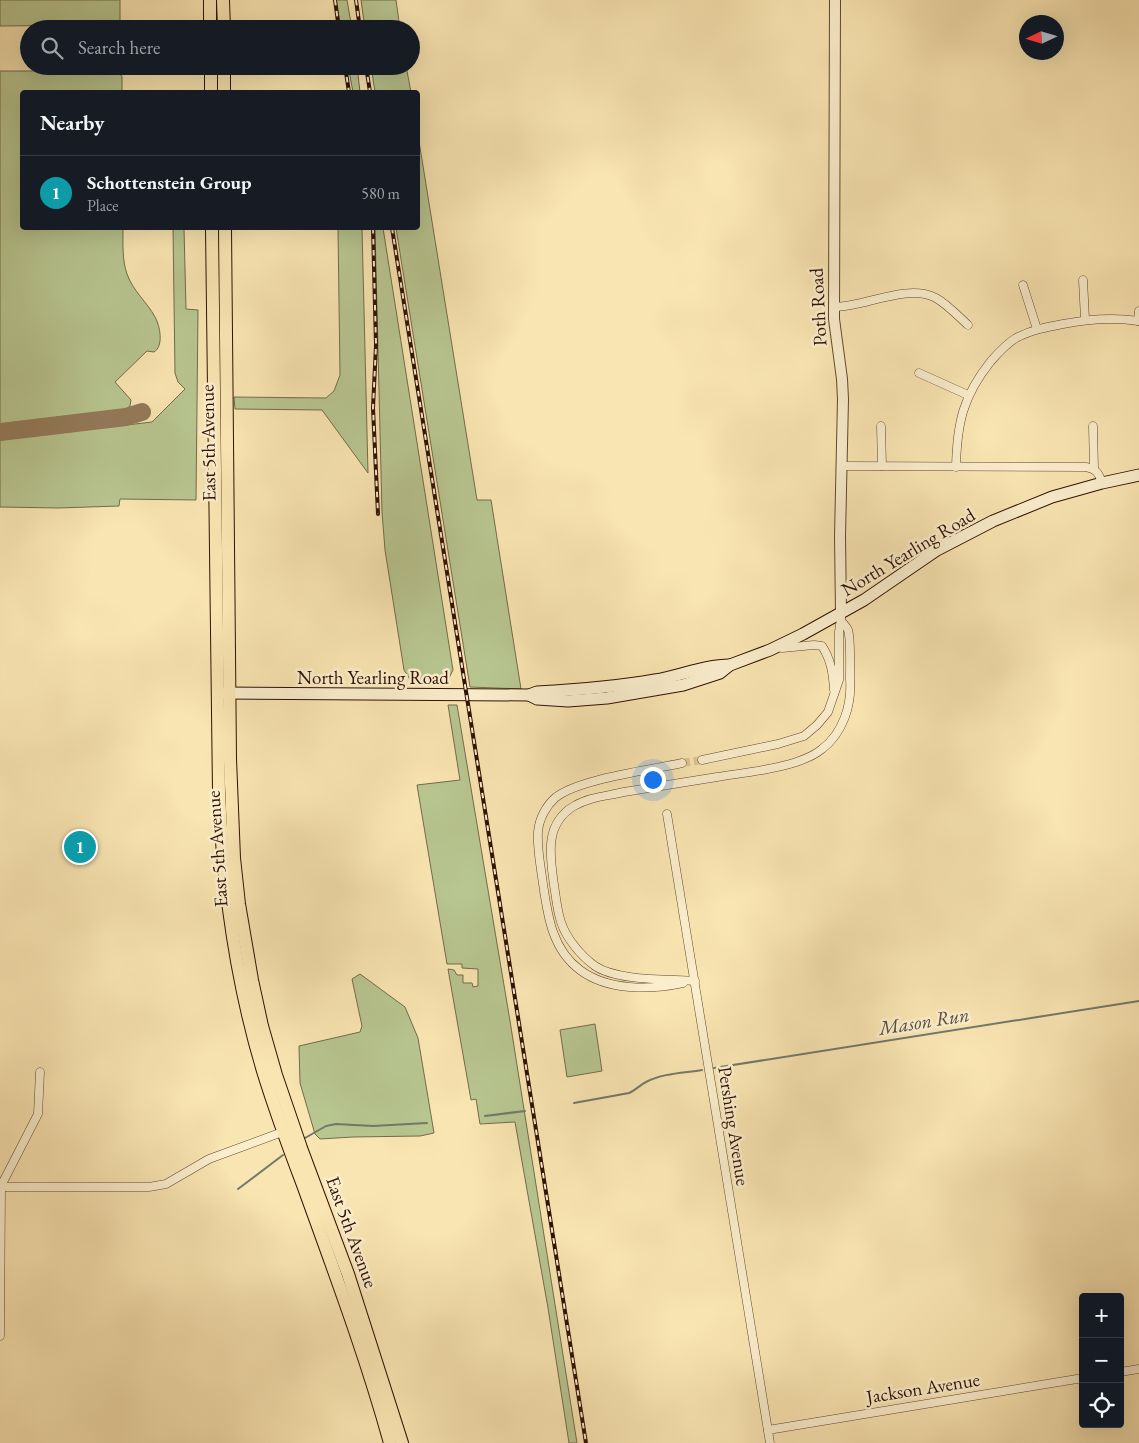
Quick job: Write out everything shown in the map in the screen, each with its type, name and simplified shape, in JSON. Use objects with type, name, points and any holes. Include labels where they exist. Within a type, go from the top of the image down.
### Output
[{"type":"main road","points":[[210,0],[210,20]]},
{"type":"main road","points":[[223,0],[224,20]]},
{"type":"main road","points":[[211,75],[211,90]]},
{"type":"main road","points":[[224,75],[224,90]]},
{"type":"main road","name":"East 5th Avenue","points":[[212,230],[223,693]]},
{"type":"main road","name":"East 5th Avenue","points":[[225,230],[223,693],[220,817],[227,903],[241,982],[254,1038],[270,1092],[288,1129],[348,1274],[402,1443]]},
{"type":"main road","name":"North Yearling Road","points":[[223,693],[529,695],[537,700],[568,701],[631,694],[683,685],[720,673],[730,666],[770,650],[841,617],[938,550],[992,521],[1052,497],[1139,475]]},
{"type":"main road","name":"East 5th Avenue","points":[[288,1129],[390,1443]]},
{"type":"street","name":"Poth Road","points":[[835,0],[834,307],[835,337],[843,389],[840,536],[841,617]]},
{"type":"street","points":[[1083,280],[1085,319]]},
{"type":"street","points":[[1023,285],[1037,329]]},
{"type":"street","points":[[834,307],[859,305],[907,293],[923,294],[942,302],[968,325]]},
{"type":"street","points":[[956,466],[959,426],[968,395],[984,370],[1006,345],[1037,329],[1085,319],[1124,318],[1139,321],[1139,311]]},
{"type":"street","points":[[919,373],[968,395]]},
{"type":"street","points":[[881,426],[882,466]]},
{"type":"street","points":[[1093,426],[1094,469],[1102,483]]},
{"type":"street","points":[[842,466],[1086,467],[1094,469]]},
{"type":"street","points":[[702,760],[778,744],[804,736],[828,712],[839,680],[839,632],[841,617]]},
{"type":"street","points":[[695,981],[636,978],[612,974],[595,966],[579,951],[568,937],[561,922],[550,852],[552,834],[560,820],[572,807],[588,799],[758,770],[800,761],[822,750],[837,734],[848,711],[851,688],[848,629],[841,617]]},
{"type":"street","points":[[770,650],[790,646],[822,646],[828,656],[832,670],[834,695]]},
{"type":"street","points":[[682,764],[588,783],[567,790],[554,799],[543,813],[538,830],[538,850],[549,920],[554,936],[568,960],[580,970],[610,984],[662,987],[695,981]]},
{"type":"street","name":"Pershing Avenue","points":[[667,814],[770,1443]]},
{"type":"street","points":[[0,1336],[1,1185],[38,1114],[40,1072]]},
{"type":"street","points":[[1,1185],[148,1187],[166,1184],[209,1159],[288,1129]]},
{"type":"street","points":[[1124,1371],[1139,1369]]},
{"type":"street","name":"Jackson Avenue","points":[[768,1430],[1079,1379]]},
{"type":"green space","points":[[0,0],[120,0],[120,20],[20,20],[20,26],[0,26]]},
{"type":"green space","points":[[336,0],[347,0],[350,20],[339,20]]},
{"type":"green space","points":[[361,0],[396,0],[399,20],[364,20]]},
{"type":"green space","points":[[0,71],[20,71],[20,75],[121,75],[122,90],[20,90],[20,230],[123,230],[125,269],[133,286],[155,317],[160,336],[159,345],[154,352],[147,351],[115,382],[131,400],[130,406],[126,409],[0,424]]},
{"type":"green space","points":[[350,75],[358,75],[360,90],[353,90]]},
{"type":"green space","points":[[372,75],[408,75],[411,90],[375,90]]},
{"type":"green space","points":[[420,147],[477,500],[491,500],[521,689],[470,687],[396,230],[420,230]]},
{"type":"green space","points":[[173,230],[184,230],[186,309],[198,310],[196,500],[120,499],[119,506],[0,507],[0,440],[152,422],[185,389],[178,382],[175,373]]},
{"type":"green space","points":[[338,230],[362,230],[368,473],[322,410],[235,409],[234,397],[326,398],[334,391],[340,375]]},
{"type":"green space","points":[[375,230],[383,230],[453,670],[446,684],[411,681],[404,670],[385,550],[382,512]]},
{"type":"green space","points":[[448,705],[457,705],[510,1021],[577,1443],[569,1443],[548,1308],[515,1122],[480,1124],[476,1099],[471,1100],[448,969],[454,970],[457,975],[463,975],[463,983],[472,983],[473,987],[478,986],[478,969],[462,968],[462,964],[447,964],[417,785],[460,780]]},
{"type":"green space","points":[[360,974],[405,1007],[418,1038],[434,1133],[420,1136],[320,1139],[315,1134],[300,1083],[299,1046],[360,1032],[362,1026],[352,979]]},
{"type":"green space","points":[[595,1024],[602,1071],[567,1077],[560,1030]]},
{"type":"waterway","name":"Mason Run","points":[[714,1068],[1139,1001]]},
{"type":"waterway","name":"Mason Run","points":[[574,1103],[629,1093],[646,1082],[659,1077],[702,1070]]},
{"type":"waterway","name":"Mason Run","points":[[485,1116],[525,1111]]},
{"type":"waterway","name":"Mason Run","points":[[305,1138],[326,1126],[336,1124],[373,1126],[427,1123]]},
{"type":"waterway","name":"Mason Run","points":[[238,1189],[283,1155]]},
{"type":"taxiway","points":[[0,432],[126,417],[142,412]]},
{"type":"tunnel","points":[[682,763],[702,760]]},
{"type":"railway","points":[[335,0],[338,20]]},
{"type":"railway","points":[[356,0],[359,20]]},
{"type":"railway","points":[[346,75],[349,90]]},
{"type":"railway","points":[[367,75],[370,90]]},
{"type":"railway","points":[[373,230],[376,345],[373,408],[378,514]]},
{"type":"railway","points":[[392,230],[586,1443]]},
{"type":"place","name":"Schottenstein Group","points":[[80,847]]}]
